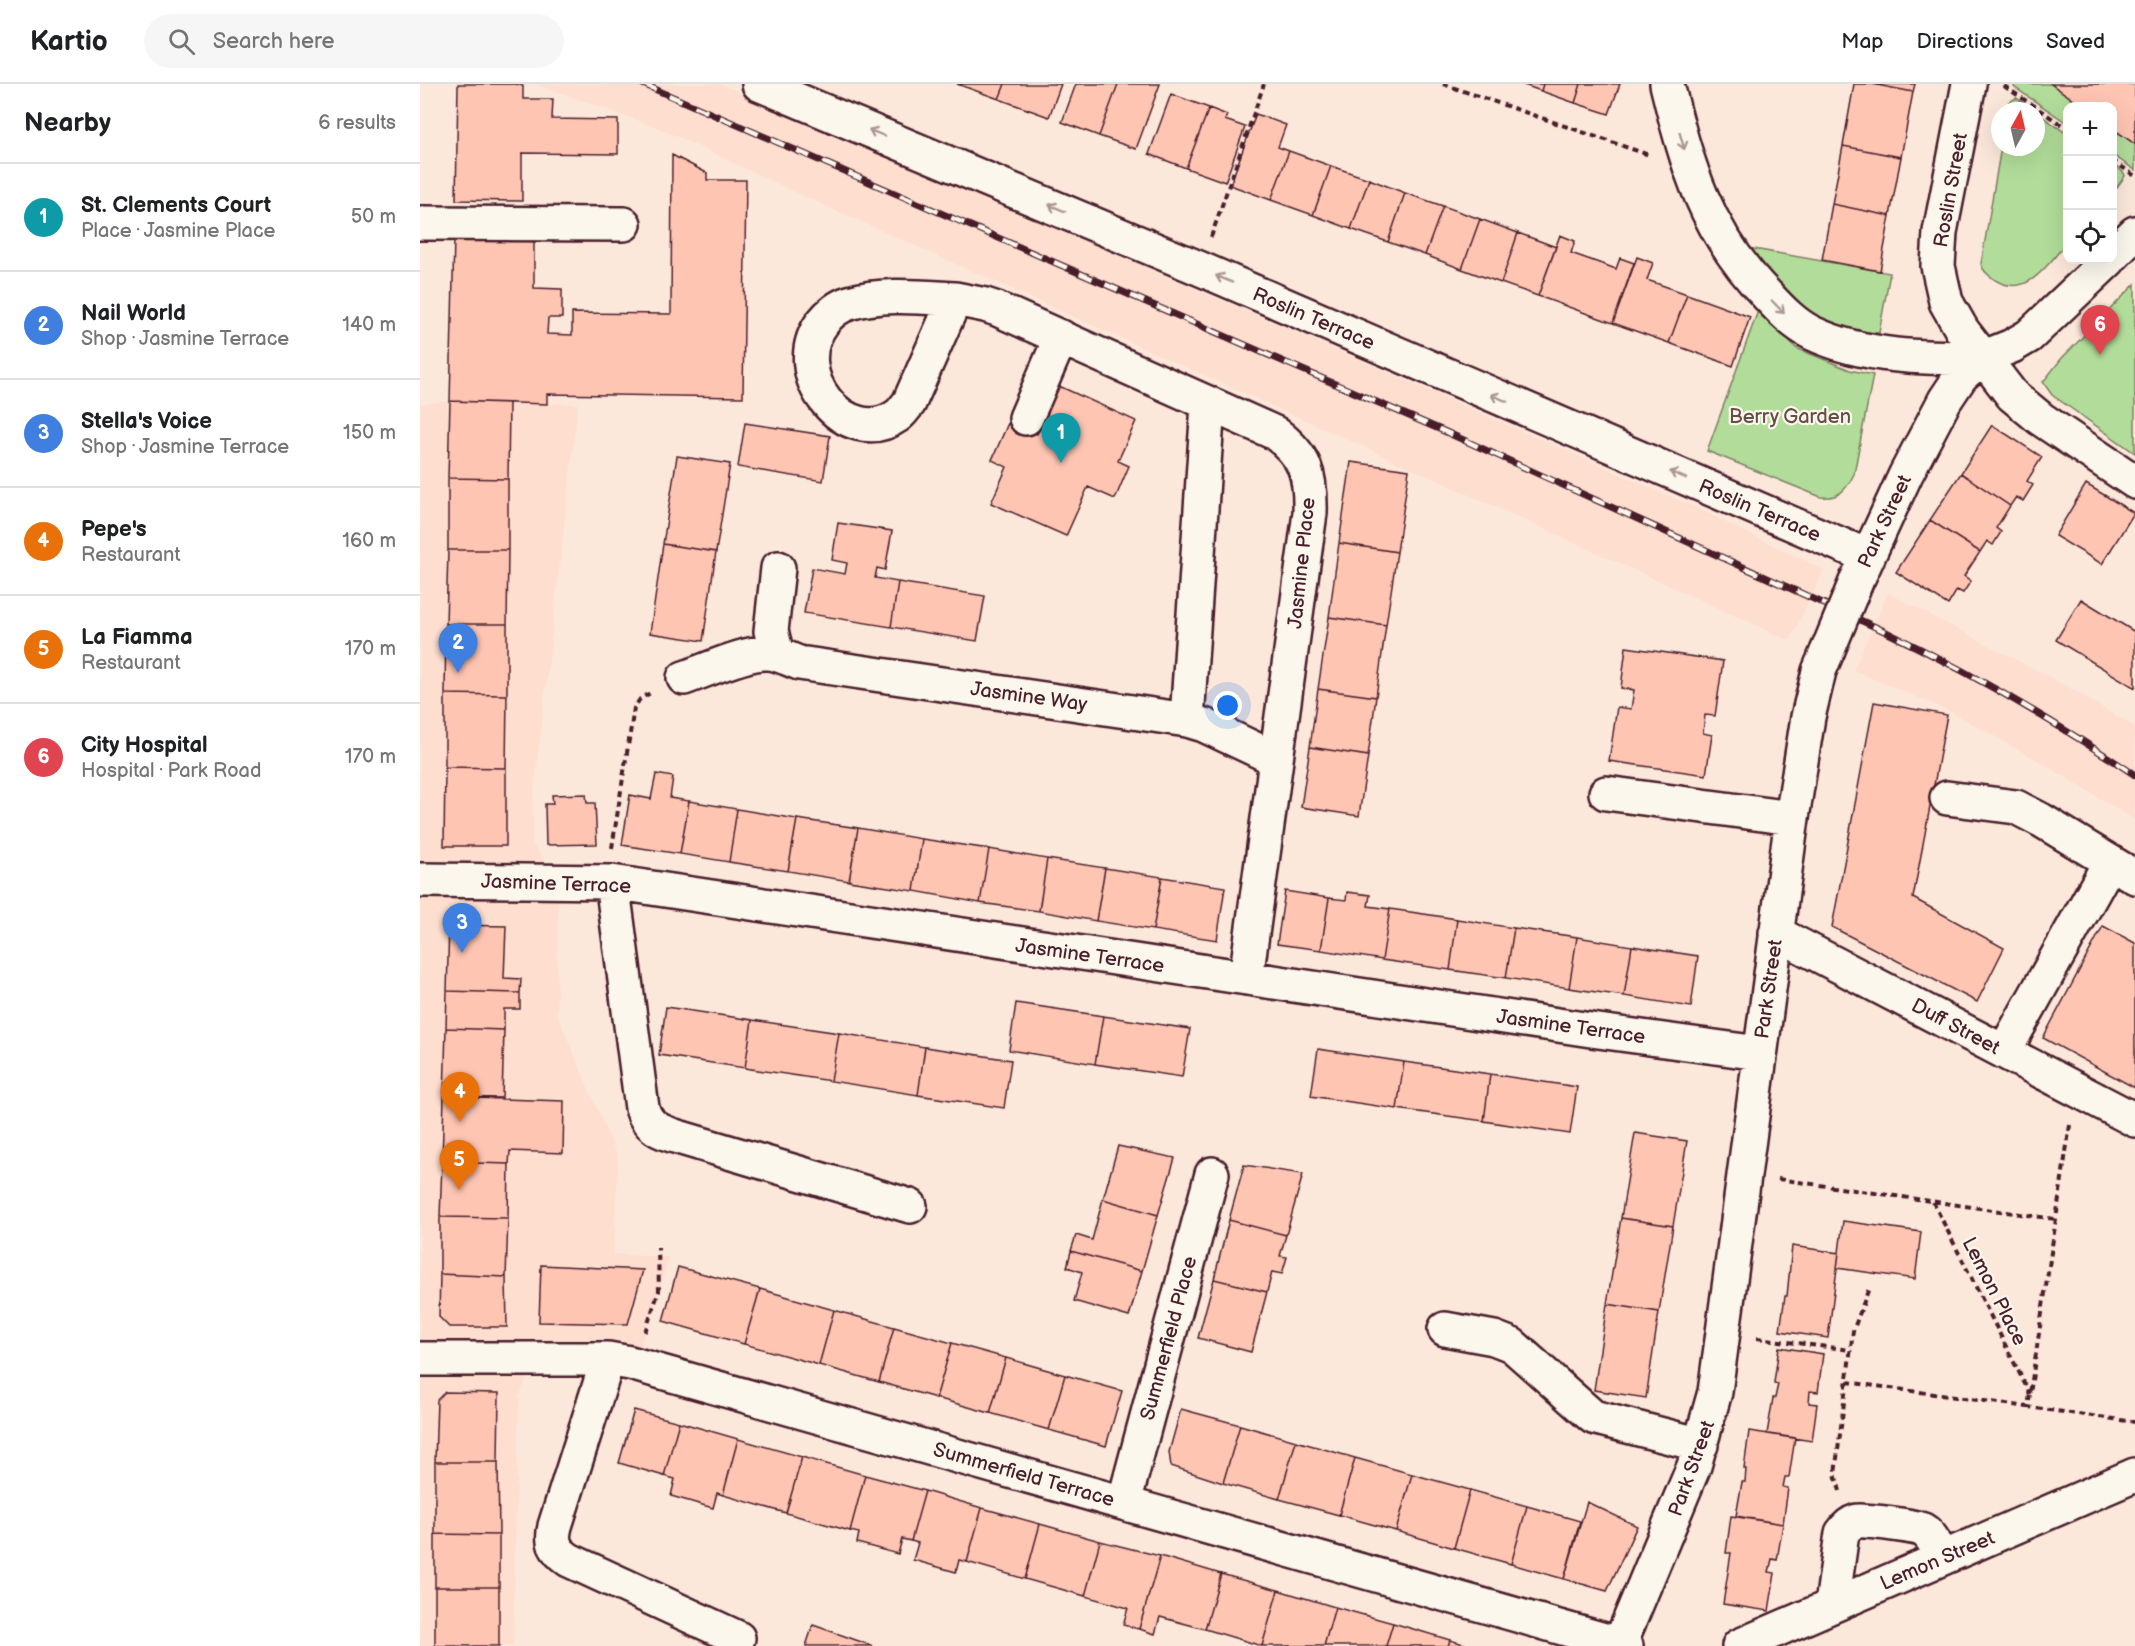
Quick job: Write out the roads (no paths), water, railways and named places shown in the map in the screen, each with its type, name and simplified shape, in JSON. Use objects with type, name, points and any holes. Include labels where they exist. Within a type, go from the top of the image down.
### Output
[{"type":"street","name":"Roslin Terrace","points":[[759,84],[1201,269],[1863,567]]},
{"type":"street","points":[[1667,84],[1690,169],[1718,232],[1738,263],[1789,318],[1810,332],[1840,344],[1917,358],[1982,358],[2012,346],[2029,336],[2105,264]]},
{"type":"street","name":"Roslin Street","points":[[1970,84],[1940,232],[1938,266],[1946,302],[1962,330],[2012,395],[2034,413],[2135,482]]},
{"type":"street","points":[[420,222],[624,224]]},
{"type":"street","points":[[2117,251],[2135,233]]},
{"type":"street","name":"Jasmine Place","points":[[955,299],[909,403],[899,415],[886,422],[869,425],[855,422],[839,414],[825,401],[816,387],[810,370],[811,350],[816,331],[828,315],[846,304],[867,299],[896,297],[955,299],[985,304],[1275,433],[1289,443],[1300,456],[1308,477],[1311,494],[1310,513],[1246,978]]},
{"type":"street","points":[[1026,418],[1047,331]]},
{"type":"street","name":"Park Street","points":[[1622,1645],[1694,1466],[1715,1392],[1792,818],[1808,717],[1819,671],[1906,474],[1945,400],[1961,376],[1982,358]]},
{"type":"street","points":[[1187,720],[1208,404]]},
{"type":"street","points":[[777,654],[771,631],[778,568]]},
{"type":"street","name":"Jasmine Way","points":[[684,678],[745,656],[758,653],[777,654],[799,663],[1187,720],[1204,725],[1276,759]]},
{"type":"street","points":[[1606,793],[1792,818]]},
{"type":"street","points":[[1947,798],[2016,807],[2123,869],[2004,1052]]},
{"type":"street","name":"Jasmine Terrace","points":[[420,880],[612,882],[1759,1053]]},
{"type":"street","points":[[612,882],[642,1108],[655,1129],[910,1206]]},
{"type":"street","name":"Duff Street","points":[[1776,933],[2135,1120]]},
{"type":"street","name":"Summerfield Place","points":[[1125,1503],[1212,1174]]},
{"type":"street","points":[[1445,1329],[1494,1338],[1512,1345],[1593,1417],[1701,1445]]},
{"type":"street","name":"Summerfield Terrace","points":[[420,1359],[621,1362],[1622,1645]]},
{"type":"street","points":[[621,1362],[555,1526],[552,1537],[554,1546],[559,1554],[569,1560],[738,1638]]},
{"type":"street","name":"Lemon Street","points":[[1739,1646],[2135,1475]]},
{"type":"street","points":[[1832,1605],[1842,1533],[1850,1524],[1866,1521],[1919,1528],[1932,1538],[1941,1558]]},
{"type":"railway","points":[[643,84],[1446,432],[1882,630],[2011,698],[2074,735],[2135,775]]},
{"type":"place","name":"City Hospital","points":[[2100,355]]},
{"type":"place","name":"St. Clements Court","points":[[1061,463]]},
{"type":"place","name":"Nail World","points":[[458,673]]},
{"type":"place","name":"Stella's Voice","points":[[462,953]]},
{"type":"place","name":"Pepe's","points":[[460,1122]]},
{"type":"place","name":"La Fiamma","points":[[459,1190]]},
{"type":"park label","name":"Berry Garden","points":[[1790,416]]}]
